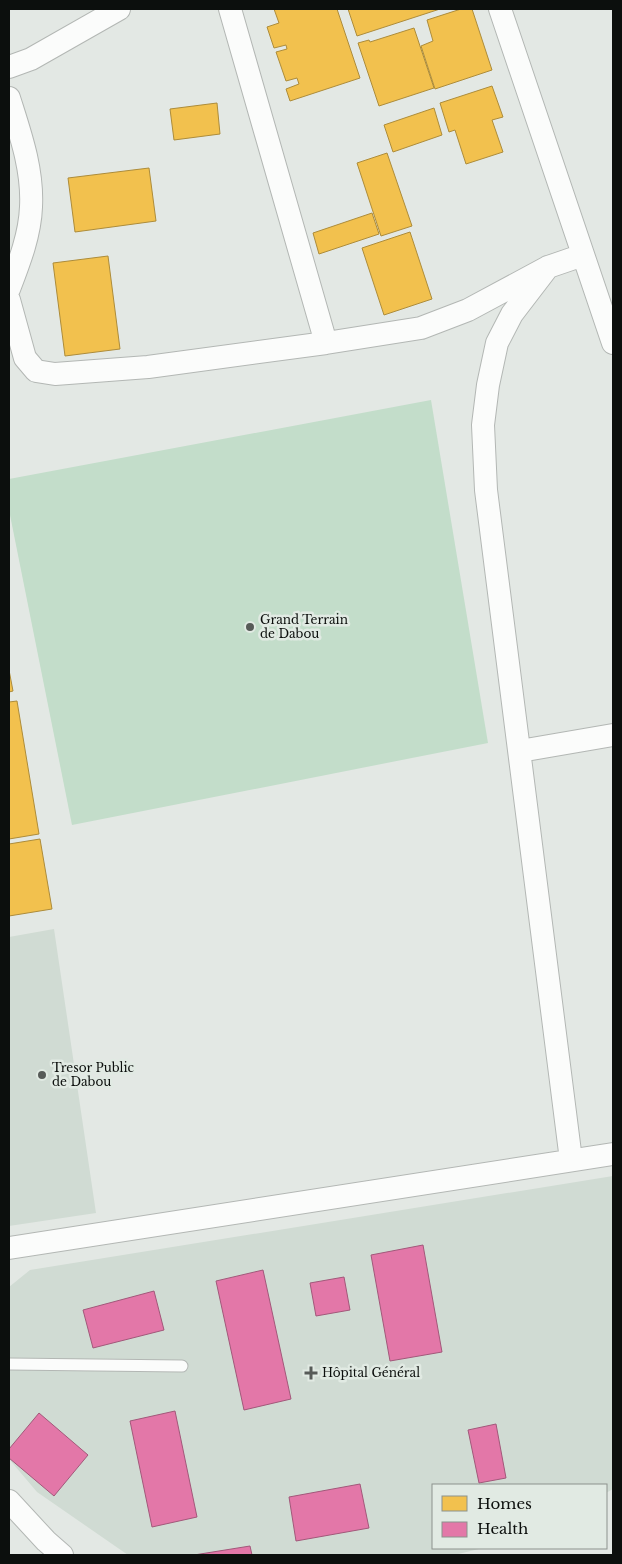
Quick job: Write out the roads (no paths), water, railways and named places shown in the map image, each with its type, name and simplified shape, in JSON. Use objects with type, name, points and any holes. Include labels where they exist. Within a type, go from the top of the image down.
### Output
[{"type":"street","points":[[9,67],[31,59],[119,9]]},
{"type":"street","points":[[230,9],[326,343]]},
{"type":"street","points":[[500,9],[613,343]]},
{"type":"street","points":[[9,98],[29,170],[31,207],[26,235],[9,289]]},
{"type":"street","points":[[9,300],[25,358],[36,371],[55,374],[148,367],[326,343],[420,328],[468,310],[548,267],[583,255]]},
{"type":"street","points":[[548,267],[512,314],[497,343],[488,385],[484,425],[486,490],[571,1160]]},
{"type":"street","points":[[520,751],[613,735]]},
{"type":"street","points":[[9,1248],[613,1154]]},
{"type":"street","points":[[9,1501],[46,1541],[62,1555]]},
{"type":"lane","points":[[9,1364],[39,1366],[182,1366]]},
{"type":"place","name":"Grand Terrain de Dabou","points":[[250,627]]},
{"type":"place","name":"Tresor Public de Dabou","points":[[42,1075]]},
{"type":"place","name":"Hôpital Général","points":[[311,1373]]}]
